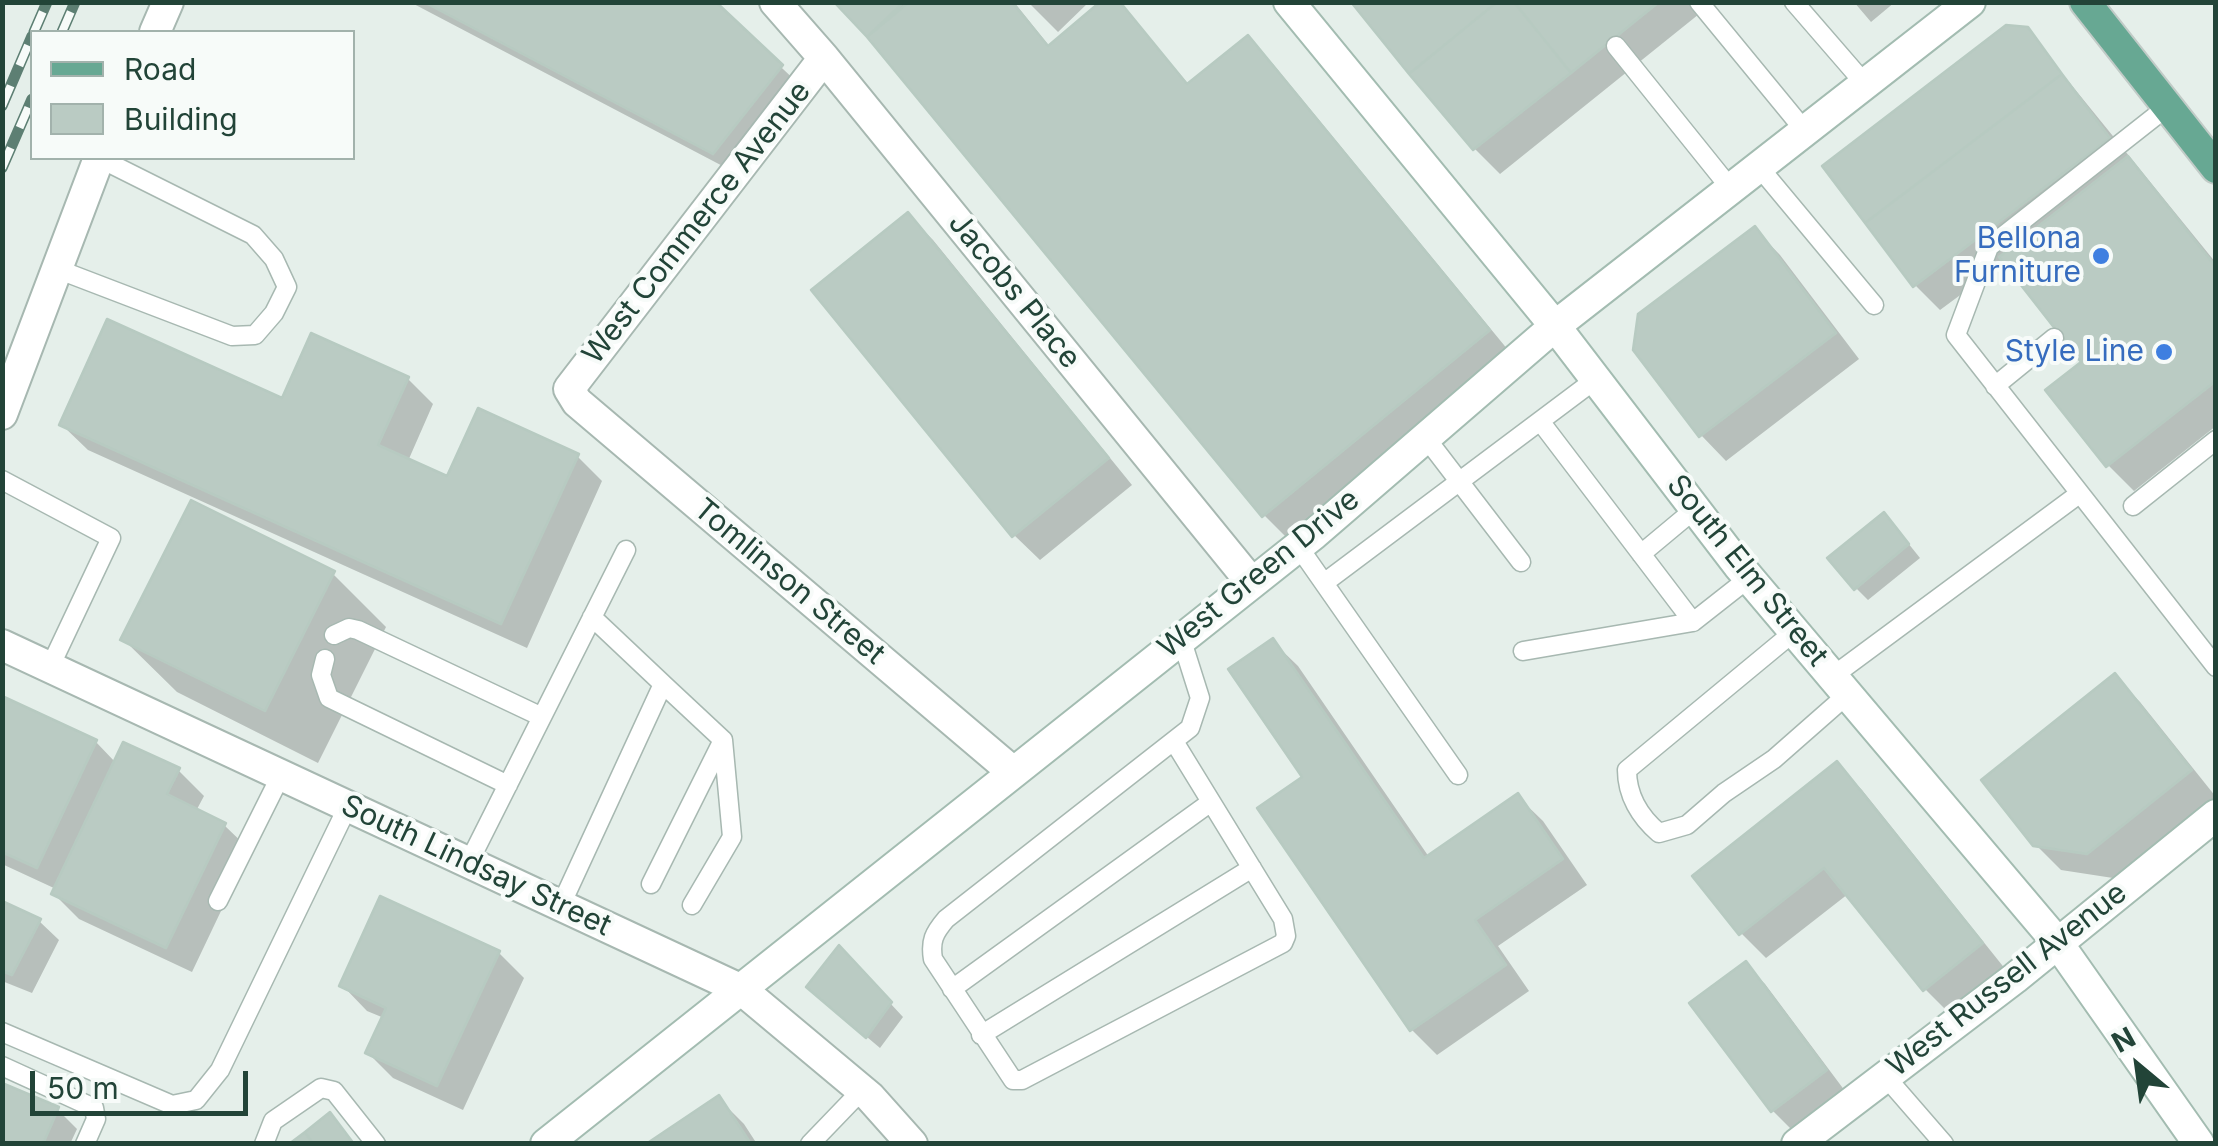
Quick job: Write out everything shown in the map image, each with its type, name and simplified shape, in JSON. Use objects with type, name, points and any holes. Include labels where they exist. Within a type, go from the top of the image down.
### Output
[{"type":"main road","points":[[2085,2],[2213,159]]},
{"type":"street","points":[[155,30],[168,2]]},
{"type":"street","name":"Jacobs Place","points":[[775,2],[1250,582]]},
{"type":"street","name":"South Elm Street","points":[[1289,2],[1555,326],[1749,578],[2057,942],[2199,1144]]},
{"type":"street","name":"West Green Drive","points":[[546,1144],[1298,546],[1555,326],[1970,2]]},
{"type":"street","name":"West Commerce Avenue","points":[[570,389],[824,58]]},
{"type":"street","points":[[2,414],[98,160]]},
{"type":"street","name":"Tomlinson Street","points":[[570,389],[577,402],[1013,772]]},
{"type":"street","name":"South Lindsay Street","points":[[2,645],[742,990],[862,1090],[912,1144]]},
{"type":"street","name":"West Russell Avenue","points":[[1797,1144],[2216,815]]},
{"type":"lane","points":[[1699,2],[1805,131]]},
{"type":"lane","points":[[1794,2],[1865,84]]},
{"type":"lane","points":[[1616,46],[1730,190]]},
{"type":"lane","points":[[2167,107],[1989,246],[1956,334],[2216,668]]},
{"type":"lane","points":[[57,269],[232,336],[255,335],[274,313],[287,287],[274,259],[254,235],[103,160]]},
{"type":"lane","points":[[1759,167],[1874,304]]},
{"type":"lane","points":[[1994,386],[2054,338]]},
{"type":"lane","points":[[1324,583],[1596,380]]},
{"type":"lane","points":[[1540,421],[1693,622]]},
{"type":"lane","points":[[1426,438],[1521,562]]},
{"type":"lane","points":[[2133,506],[2216,440]]},
{"type":"lane","points":[[2,480],[111,538],[50,667]]},
{"type":"lane","points":[[1794,631],[1627,770],[1627,786],[1645,822],[1659,833],[1686,824],[1774,759],[1840,685],[2079,494]]},
{"type":"lane","points":[[1641,554],[1696,509]]},
{"type":"lane","points":[[1298,546],[1458,774]]},
{"type":"lane","points":[[469,862],[626,550]]},
{"type":"lane","points":[[1523,651],[1693,622],[1749,578]]},
{"type":"lane","points":[[592,618],[723,740],[732,837],[692,904]]},
{"type":"lane","points":[[334,635],[349,628],[358,630],[542,718]]},
{"type":"lane","points":[[1175,743],[1282,919],[1286,936],[1283,943],[1022,1080],[1013,1080],[1004,1072],[933,959],[934,932],[946,918],[1190,728],[1200,698],[1180,638]]},
{"type":"lane","points":[[325,659],[321,675],[329,698],[508,785]]},
{"type":"lane","points":[[560,905],[663,684]]},
{"type":"lane","points":[[650,884],[723,740]]},
{"type":"lane","points":[[218,901],[281,774]]},
{"type":"lane","points":[[952,988],[1211,802]]},
{"type":"lane","points":[[2,1032],[172,1104],[196,1100],[220,1070],[348,806]]},
{"type":"lane","points":[[982,1035],[1252,868]]},
{"type":"lane","points":[[2,1066],[94,1108],[96,1119],[85,1144]]},
{"type":"lane","points":[[1885,1076],[1936,1141]]},
{"type":"lane","points":[[264,1144],[274,1121],[321,1088],[334,1091],[376,1144]]},
{"type":"lane","points":[[810,1144],[862,1090]]},
{"type":"building","points":[[424,2],[716,2],[783,65],[713,154]]},
{"type":"building","points":[[834,2],[904,2],[867,37]]},
{"type":"building","points":[[909,2],[1012,2],[1048,46],[1100,2],[1120,2],[1187,84],[1248,35],[1490,330],[1262,517],[867,37]]},
{"type":"building","points":[[1351,2],[1497,2],[1409,74]]},
{"type":"building","points":[[1497,2],[1514,2],[1571,73],[1473,150],[1409,74]]},
{"type":"building","points":[[1514,2],[1659,2],[1571,73]]},
{"type":"building","points":[[2006,25],[2028,27],[2062,74],[1865,223],[1822,166]]},
{"type":"building","points":[[2062,74],[2110,138],[1913,287],[1865,223]]},
{"type":"building","points":[[2128,156],[2216,267],[2216,381],[2106,467],[2045,390],[2081,362],[1999,257]]},
{"type":"building","points":[[908,212],[1109,458],[1012,537],[811,290]]},
{"type":"building","points":[[1755,226],[1836,333],[1699,437],[1633,350],[1638,314]]},
{"type":"building","points":[[107,319],[282,398],[311,333],[409,377],[378,445],[447,476],[478,408],[579,454],[501,624],[59,425]]},
{"type":"building","points":[[191,500],[335,571],[265,711],[120,640]]},
{"type":"building","points":[[1884,512],[1909,544],[1854,590],[1827,558]]},
{"type":"building","points":[[1273,638],[1424,858],[1518,793],[1563,859],[1475,920],[1506,965],[1410,1031],[1257,808],[1302,777],[1228,669]]},
{"type":"building","points":[[2115,673],[2192,770],[2087,854],[2033,846],[1981,780]]},
{"type":"building","points":[[2,696],[97,740],[37,868],[2,852]]},
{"type":"building","points":[[123,742],[180,768],[167,794],[226,823],[166,948],[51,894]]},
{"type":"building","points":[[1837,761],[1983,943],[1923,991],[1824,868],[1739,935],[1692,876]]},
{"type":"building","points":[[380,896],[500,951],[437,1086],[365,1053],[386,1008],[339,986]]},
{"type":"building","points":[[2,901],[41,919],[12,975],[2,971]]},
{"type":"building","points":[[839,945],[892,1002],[866,1038],[806,987]]},
{"type":"building","points":[[1746,961],[1827,1070],[1771,1112],[1689,1003]]},
{"type":"building","points":[[2,1083],[59,1107],[43,1144],[2,1144]]},
{"type":"building","points":[[719,1095],[751,1144],[646,1144]]},
{"type":"building","points":[[330,1112],[354,1144],[313,1144],[305,1132]]},
{"type":"building","points":[[305,1132],[313,1144],[289,1144]]},
{"type":"railway","points":[[35,30],[47,2]]},
{"type":"railway","points":[[63,30],[75,2]]},
{"type":"railway","points":[[2,106],[30,41]]},
{"type":"railway","points":[[2,168],[30,104]]},
{"type":"place","name":"Bellona Furniture","points":[[2101,256]]},
{"type":"place","name":"Style Line","points":[[2164,352]]}]
